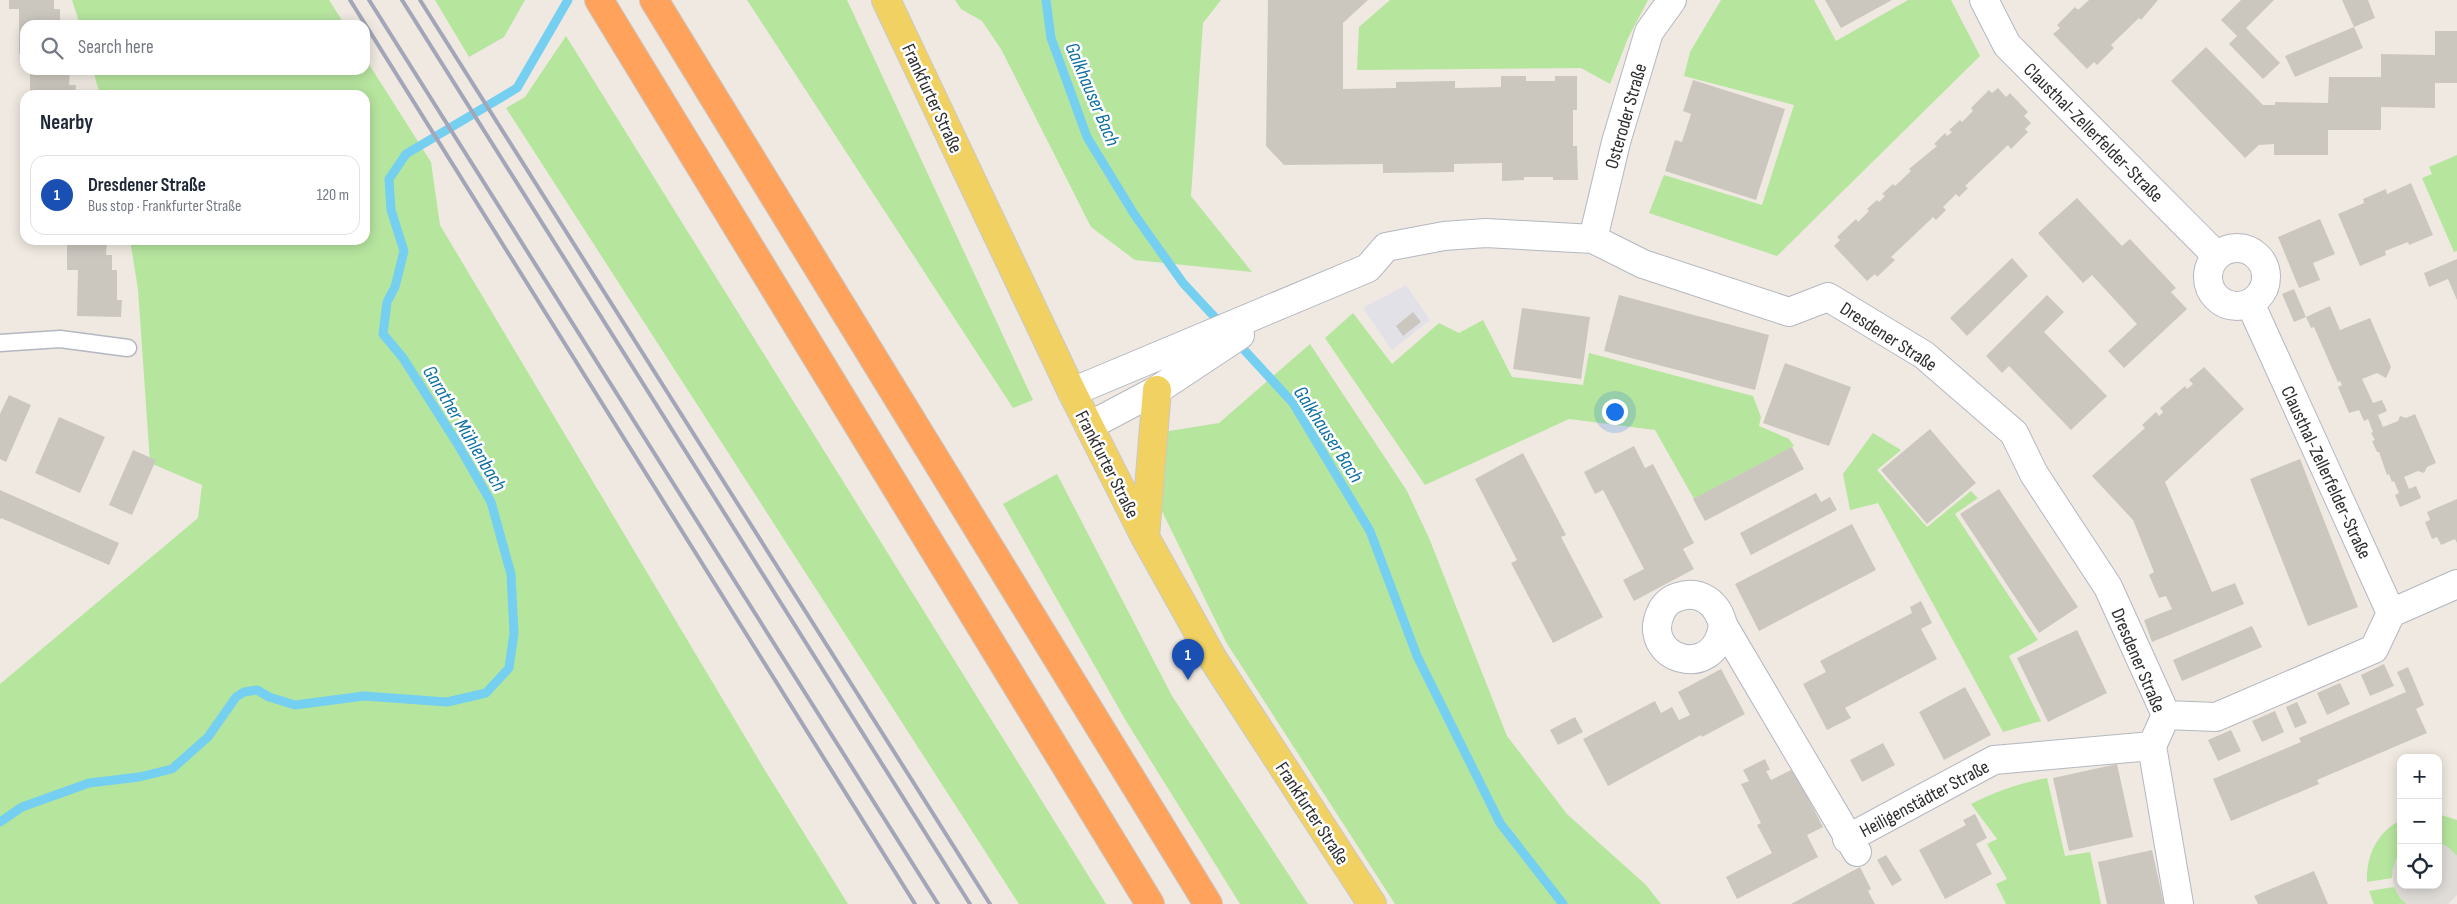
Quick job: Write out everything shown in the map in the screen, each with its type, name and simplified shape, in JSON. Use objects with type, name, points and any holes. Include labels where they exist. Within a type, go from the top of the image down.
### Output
[{"type":"highway","points":[[599,0],[1150,904]]},
{"type":"highway","points":[[661,11],[1208,904]]},
{"type":"main road","name":"Frankfurter Straße","points":[[886,0],[1072,392],[1146,537],[1213,659],[1372,904]]},
{"type":"main road","points":[[1146,537],[1168,383]]},
{"type":"street","name":"Osteroder Straße","points":[[1593,239],[1616,142],[1649,32],[1672,0]]},
{"type":"street","name":"Clausthal-Zellerfelder-Straße","points":[[1984,0],[2007,45],[2217,256]]},
{"type":"street","name":"Dresdener Straße","points":[[1072,392],[1368,268],[1386,247],[1444,236],[1486,232],[1593,239],[1643,264],[1790,312],[1828,297],[1924,355],[2014,433],[2034,474],[2108,587],[2166,714],[2152,746]]},
{"type":"street","points":[[2226,249],[2246,249],[2257,256],[2263,264],[2266,278],[2262,291],[2250,303],[2240,306],[2230,305],[2215,296],[2209,287],[2208,270],[2217,256],[2226,249]]},
{"type":"street","name":"Dresdener Straße","points":[[1089,426],[1168,383],[1289,302]]},
{"type":"street","name":"Clausthal-Zellerfelder-Straße","points":[[2250,303],[2391,613]]},
{"type":"street","points":[[2166,714],[2216,717],[2374,649],[2391,613],[2457,584]]},
{"type":"street","name":"Heiligenstädter Straße","points":[[1723,626],[1852,846],[1994,760],[2152,746]]},
{"type":"street","points":[[2152,746],[2180,904]]},
{"type":"lane","points":[[0,343],[60,339],[128,348]]},
{"type":"shaded area","points":[[1406,285],[1430,320],[1392,350],[1363,308]]},
{"type":"shaded area","points":[[2442,844],[2448,847],[2457,856],[2457,895],[2448,904],[2407,904],[2400,898],[2394,887],[2392,871],[2397,858],[2397,889],[2442,889]]},
{"type":"green space","points":[[72,0],[329,0],[342,20],[78,20]]},
{"type":"green space","points":[[435,0],[525,0],[504,37],[469,57]]},
{"type":"green space","points":[[747,0],[847,0],[1033,400],[1013,408]]},
{"type":"green space","points":[[955,0],[1221,0],[1203,23],[1191,196],[1252,272],[1135,260],[1091,227],[1001,49],[982,21],[961,9]]},
{"type":"green space","points":[[1390,0],[1648,0],[1628,38],[1610,84],[1581,68],[1357,70],[1359,27]]},
{"type":"green space","points":[[1721,0],[1814,0],[1836,41],[1908,0],[1951,0],[1980,56],[1777,256],[1649,213],[1664,175],[1762,205],[1794,105],[1684,76],[1690,52]]},
{"type":"green space","points":[[566,36],[1106,904],[1019,904],[506,108],[525,97]]},
{"type":"green space","points":[[370,66],[431,162],[440,225],[766,772],[848,904],[0,904],[0,684],[198,518],[202,485],[150,463],[138,289],[131,245],[370,245],[370,90],[99,90],[94,75],[370,75]]},
{"type":"green space","points":[[2457,155],[2457,251],[2454,252],[2422,178],[2432,174],[2429,167]]},
{"type":"green space","points":[[1353,313],[1392,364],[1439,323],[1459,333],[1483,320],[1512,377],[1583,385],[1589,353],[1753,396],[1761,417],[1759,426],[1789,439],[1794,446],[1694,499],[1655,430],[1569,419],[1425,485],[1325,338]]},
{"type":"green space","points":[[1310,344],[1407,491],[1429,538],[1507,736],[1567,814],[1646,885],[1661,904],[1395,904],[1226,642],[1158,503],[1163,432],[1219,423]]},
{"type":"green space","points":[[1873,433],[1901,450],[1877,470],[1927,527],[1971,491],[1978,498],[1955,514],[2038,640],[2009,656],[2041,721],[2003,732],[1878,503],[1850,510],[1843,474]]},
{"type":"green space","points":[[1057,474],[1172,696],[1308,904],[1240,904],[1126,721],[1003,504]]},
{"type":"green space","points":[[2047,778],[2065,856],[2090,852],[2101,904],[2006,904],[1996,884],[2007,879],[1987,844],[1997,839],[1971,804],[2008,788]]},
{"type":"green space","points":[[2442,815],[2457,820],[2457,856],[2442,845]]},
{"type":"green space","points":[[2397,822],[2397,858],[2392,878],[2367,882],[2371,854],[2379,838]]},
{"type":"green space","points":[[2394,887],[2400,898],[2407,904],[2374,904],[2369,891]]},
{"type":"building","points":[[9,0],[54,0],[54,9],[60,9],[60,20],[20,20],[19,54],[19,9],[9,9]]},
{"type":"building","points":[[1268,0],[1368,0],[1343,23],[1343,89],[1396,88],[1396,82],[1455,81],[1455,88],[1501,87],[1501,76],[1526,76],[1526,81],[1555,81],[1555,76],[1577,76],[1577,110],[1573,110],[1573,146],[1577,146],[1578,180],[1553,180],[1553,177],[1524,177],[1524,180],[1502,181],[1502,163],[1454,164],[1454,172],[1383,173],[1383,164],[1284,165],[1266,146]]},
{"type":"building","points":[[1825,0],[1892,0],[1841,28]]},
{"type":"building","points":[[2089,0],[2158,0],[2141,20],[2139,18],[2111,45],[2114,48],[2097,65],[2094,62],[2087,69],[2053,34],[2060,28],[2057,25],[2075,7],[2078,10]]},
{"type":"building","points":[[2241,0],[2274,0],[2246,28],[2280,63],[2263,79],[2229,44],[2237,36],[2221,20]]},
{"type":"building","points":[[2342,0],[2368,0],[2375,18],[2354,27]]},
{"type":"building","points":[[2354,27],[2363,48],[2295,77],[2285,56]]},
{"type":"building","points":[[2435,31],[2457,31],[2457,83],[2435,83],[2435,108],[2381,107],[2381,130],[2328,130],[2328,155],[2274,155],[2274,144],[2259,145],[2245,158],[2171,81],[2206,47],[2263,105],[2275,105],[2275,102],[2328,103],[2329,77],[2381,77],[2381,54],[2435,55]]},
{"type":"building","points":[[30,75],[70,75],[69,85],[76,85],[76,90],[30,90]]},
{"type":"building","points":[[1693,80],[1785,109],[1756,200],[1665,171],[1675,140],[1682,142],[1691,114],[1683,111]]},
{"type":"building","points":[[1998,88],[2006,97],[2010,93],[2028,112],[2024,116],[2031,123],[2025,129],[2028,132],[2011,149],[2008,145],[1965,186],[1968,188],[1959,197],[1956,194],[1943,207],[1946,210],[1936,220],[1933,217],[1891,257],[1895,260],[1877,277],[1875,274],[1867,281],[1834,246],[1840,240],[1837,237],[1856,219],[1858,222],[1869,211],[1867,209],[1877,200],[1879,202],[1885,196],[1882,194],[1893,184],[1895,186],[1911,171],[1909,169],[1937,146],[1934,144],[1945,133],[1947,136],[1952,132],[1949,130],[1960,120],[1962,122],[1973,111],[1971,108],[1989,90],[1992,93]]},
{"type":"building","points":[[2411,183],[2433,235],[2409,245],[2408,242],[2385,251],[2386,255],[2360,266],[2338,214],[2364,203],[2363,199],[2386,189],[2387,194]]},
{"type":"building","points":[[2077,198],[2122,246],[2130,239],[2176,288],[2171,292],[2187,309],[2124,368],[2108,351],[2137,324],[2092,275],[2083,283],[2038,233]]},
{"type":"building","points":[[2320,219],[2335,254],[2313,263],[2320,280],[2299,288],[2278,237]]},
{"type":"building","points":[[67,245],[107,245],[106,255],[112,255],[112,270],[117,270],[117,300],[122,300],[121,317],[77,316],[78,270],[67,270]]},
{"type":"building","points":[[2012,258],[2028,276],[1967,336],[1950,318]]},
{"type":"building","points":[[2457,259],[2457,300],[2448,279],[2429,287],[2424,273]]},
{"type":"building","points":[[2294,289],[2306,317],[2294,322],[2282,294]]},
{"type":"building","points":[[1619,295],[1769,335],[1755,390],[1604,351]]},
{"type":"building","points":[[2047,295],[2064,312],[2044,332],[2107,396],[2071,430],[2009,366],[2002,373],[1986,356]]},
{"type":"building","points":[[2330,306],[2340,330],[2370,318],[2391,367],[2386,378],[2377,373],[2362,379],[2373,403],[2382,400],[2387,411],[2378,415],[2383,427],[2398,421],[2400,416],[2406,418],[2415,414],[2436,463],[2427,467],[2424,473],[2418,471],[2404,477],[2409,489],[2416,486],[2421,498],[2400,507],[2395,495],[2399,493],[2394,481],[2392,482],[2389,474],[2387,475],[2379,452],[2377,452],[2372,441],[2375,440],[2371,433],[2373,432],[2368,419],[2364,421],[2359,410],[2349,413],[2338,387],[2342,385],[2340,381],[2338,382],[2314,327],[2311,328],[2306,317]]},
{"type":"building","points":[[1522,308],[1590,317],[1581,379],[1513,369]]},
{"type":"building","points":[[1413,312],[1421,322],[1403,336],[1396,326]]},
{"type":"building","points":[[1785,363],[1851,387],[1829,446],[1763,423]]},
{"type":"building","points":[[2204,367],[2244,409],[2165,482],[2212,592],[2235,583],[2244,604],[2152,642],[2144,620],[2172,609],[2166,596],[2159,598],[2149,575],[2154,572],[2133,520],[2092,476],[2145,428],[2142,425],[2156,412],[2159,416],[2163,412],[2160,408],[2185,386],[2187,389],[2193,384],[2189,380]]},
{"type":"building","points":[[9,395],[31,405],[6,462],[0,459],[0,414]]},
{"type":"building","points":[[59,417],[105,437],[80,493],[35,473]]},
{"type":"building","points":[[1930,429],[1976,483],[1927,524],[1881,470]]},
{"type":"building","points":[[1634,446],[1645,468],[1653,464],[1694,543],[1683,549],[1694,569],[1634,601],[1623,580],[1644,569],[1603,490],[1595,494],[1584,472]]},
{"type":"building","points":[[1792,447],[1804,469],[1705,521],[1693,499]]},
{"type":"building","points":[[133,450],[156,460],[132,515],[109,505]]},
{"type":"building","points":[[1523,453],[1566,535],[1561,537],[1603,617],[1553,643],[1511,563],[1517,560],[1475,479]]},
{"type":"building","points":[[2300,459],[2358,607],[2308,626],[2250,479]]},
{"type":"building","points":[[1999,489],[2078,607],[2039,633],[1960,514]]},
{"type":"building","points":[[0,490],[119,543],[109,565],[1,518],[0,520]]},
{"type":"building","points":[[1816,493],[1821,502],[1830,497],[1837,510],[1751,555],[1740,533]]},
{"type":"building","points":[[2457,499],[2457,543],[2455,539],[2441,545],[2437,537],[2432,539],[2425,522],[2430,520],[2427,512]]},
{"type":"building","points":[[1852,524],[1876,570],[1759,631],[1735,584]]},
{"type":"building","points":[[1921,601],[1932,623],[1921,629],[1937,659],[1845,708],[1851,718],[1827,730],[1803,684],[1826,672],[1820,661],[1912,613],[1910,607]]},
{"type":"building","points":[[2252,626],[2262,647],[2182,681],[2173,660]]},
{"type":"building","points":[[2077,630],[2107,693],[2048,722],[2017,658]]},
{"type":"building","points":[[2384,664],[2394,686],[2370,696],[2361,675]]},
{"type":"building","points":[[2408,667],[2424,705],[2416,709],[2427,733],[2317,780],[2319,784],[2231,821],[2213,779],[2301,742],[2299,738],[2406,692],[2397,672]]},
{"type":"building","points":[[1721,669],[1745,714],[1702,737],[1701,735],[1608,786],[1583,739],[1655,701],[1661,713],[1672,707],[1679,720],[1690,715],[1678,692]]},
{"type":"building","points":[[2340,683],[2350,704],[2327,715],[2317,693]]},
{"type":"building","points":[[1965,687],[1991,735],[1944,760],[1919,712]]},
{"type":"building","points":[[2297,702],[2307,723],[2295,728],[2286,707]]},
{"type":"building","points":[[2275,711],[2284,732],[2262,742],[2252,721]]},
{"type":"building","points":[[1575,717],[1583,732],[1558,745],[1550,730]]},
{"type":"building","points":[[2231,730],[2241,751],[2218,761],[2208,740]]},
{"type":"building","points":[[1883,743],[1895,765],[1862,782],[1850,760]]},
{"type":"building","points":[[1765,759],[1770,770],[1766,771],[1771,780],[1793,769],[1823,827],[1807,835],[1818,857],[1737,899],[1726,877],[1772,853],[1757,825],[1761,823],[1741,784],[1749,781],[1743,770]]},
{"type":"building","points":[[2117,764],[2133,837],[2069,851],[2053,778]]},
{"type":"building","points":[[1975,814],[1987,838],[1976,844],[1992,874],[1945,899],[1919,850],[1966,825],[1963,820]]},
{"type":"building","points":[[2152,850],[2164,904],[2107,904],[2098,862]]},
{"type":"building","points":[[1886,855],[1902,880],[1892,886],[1877,860]]},
{"type":"building","points":[[1860,867],[1871,889],[1868,891],[1875,904],[1791,904]]},
{"type":"building","points":[[2314,871],[2328,904],[2258,904],[2254,896]]},
{"type":"waterway","name":"Garather Mühlenbach","points":[[0,822],[22,807],[89,783],[139,777],[172,769],[208,737],[236,697],[244,692],[257,690],[269,697],[295,705],[364,696],[447,702],[486,693],[509,668],[514,633],[511,574],[491,502],[457,443],[403,358],[383,334],[387,302],[395,287],[404,251],[391,210],[389,179],[406,154],[517,88],[568,0]]},
{"type":"waterway","name":"Galkhauser Bach","points":[[1046,0],[1051,38],[1087,137],[1134,214],[1183,283],[1222,325]]},
{"type":"waterway","name":"Galkhauser Bach","points":[[1235,340],[1293,403],[1370,531],[1417,656],[1500,823],[1563,904]]},
{"type":"railway","points":[[350,0],[362,20]]},
{"type":"railway","points":[[369,0],[938,904]]},
{"type":"railway","points":[[402,0],[970,904]]},
{"type":"railway","points":[[420,0],[990,904]]},
{"type":"railway","points":[[370,32],[915,904]]},
{"type":"place","name":"Dresdener Straße","points":[[1188,680]]}]
